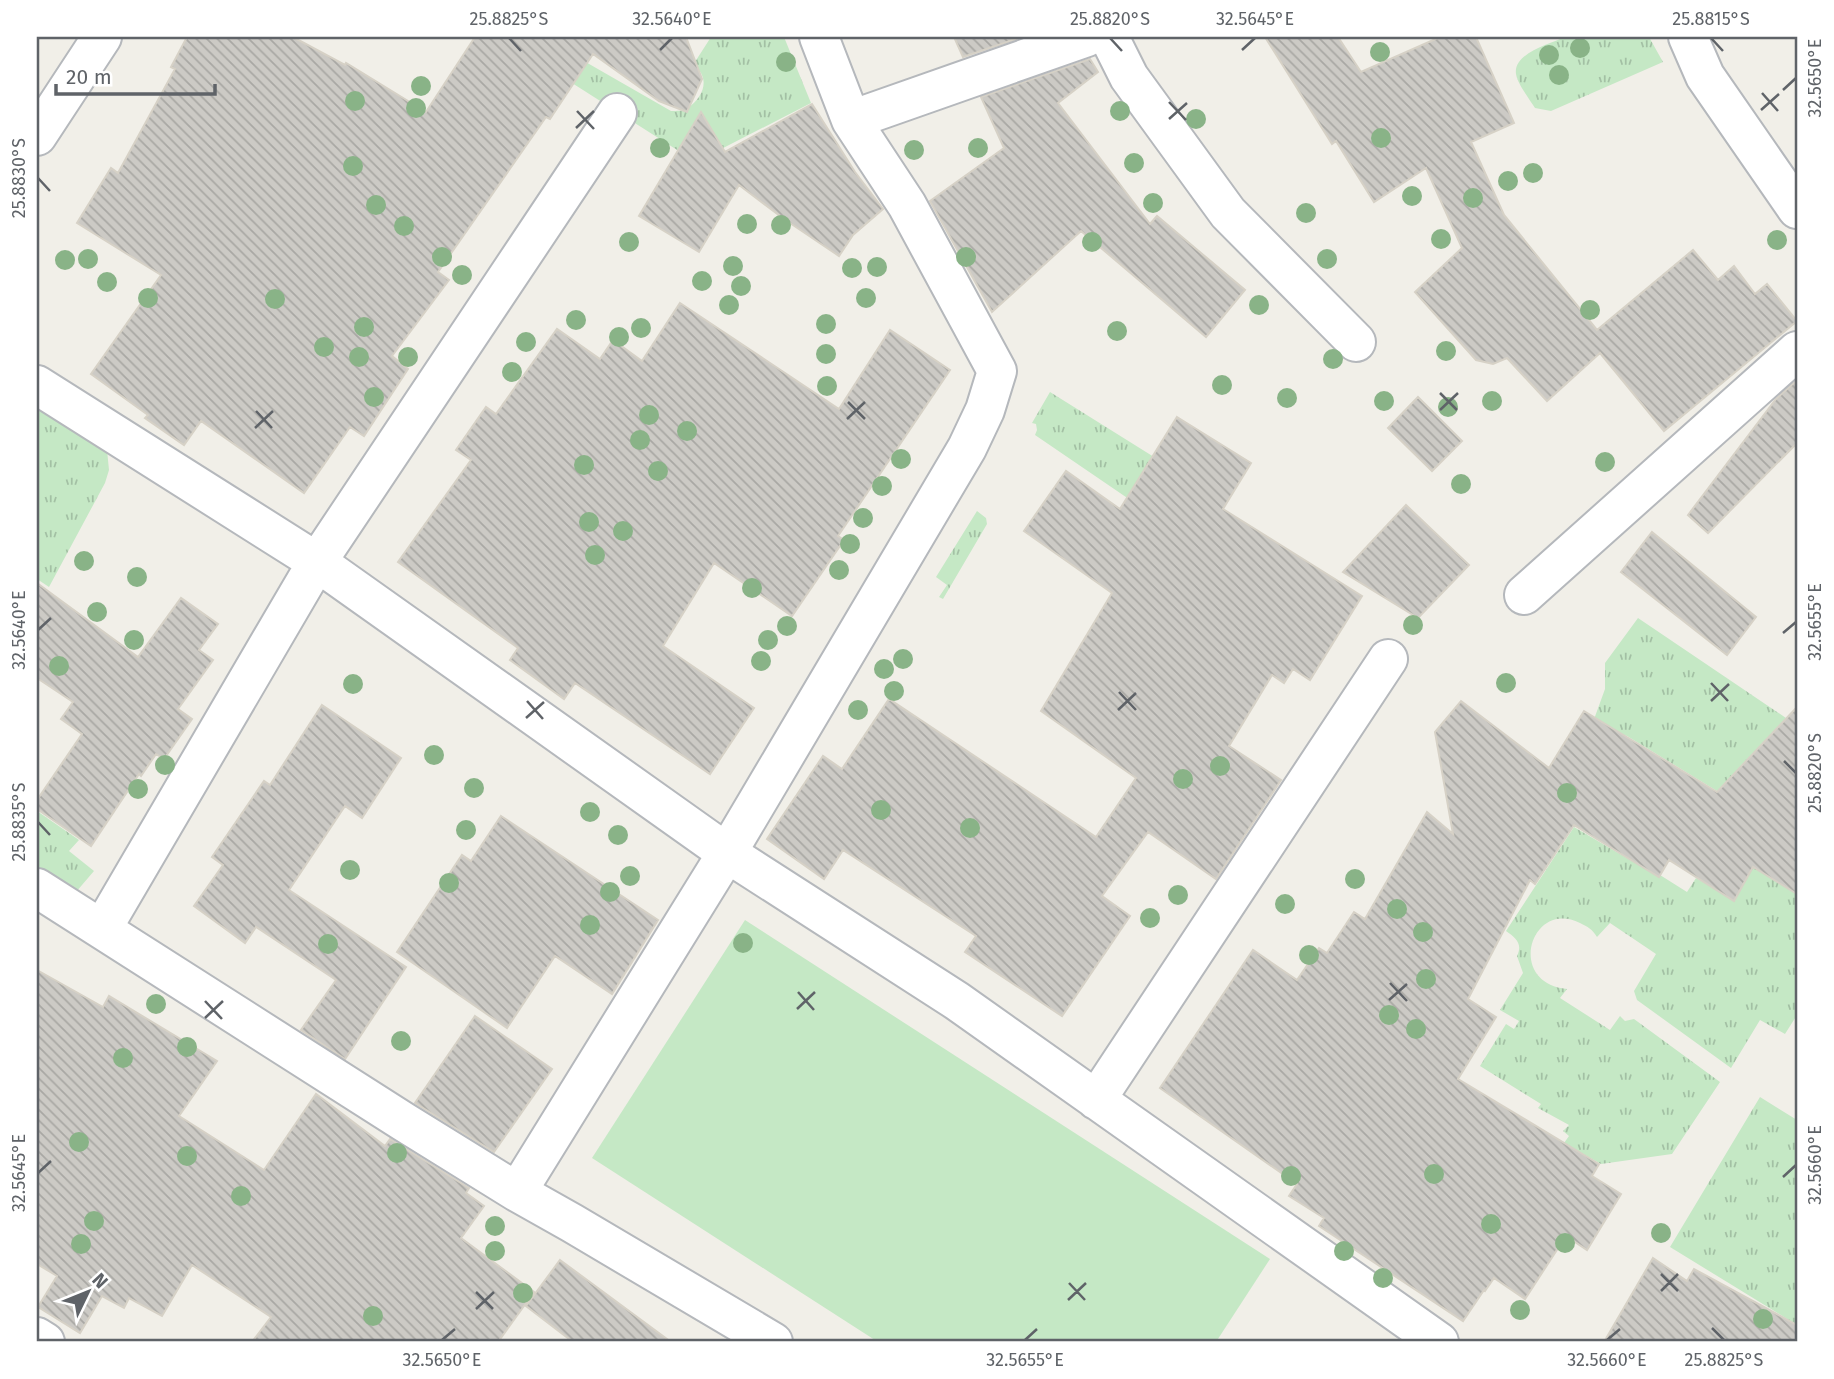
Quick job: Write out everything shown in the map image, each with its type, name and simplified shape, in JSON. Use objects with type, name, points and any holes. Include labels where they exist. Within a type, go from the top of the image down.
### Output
[{"type":"street","points":[[37,136],[102,37]]},
{"type":"street","points":[[517,1192],[727,853],[967,448],[985,410],[998,371],[908,205],[851,120],[819,37]]},
{"type":"street","points":[[851,120],[1087,37]]},
{"type":"street","points":[[1109,37],[1129,77],[1228,213],[1356,342]]},
{"type":"street","points":[[1688,37],[1705,76],[1797,209]]},
{"type":"street","points":[[102,929],[317,562],[617,113]]},
{"type":"street","points":[[1524,595],[1797,351]]},
{"type":"street","points":[[37,385],[317,562],[727,853],[957,1002],[1439,1342]]},
{"type":"street","points":[[1096,1100],[1388,659]]},
{"type":"street","points":[[37,888],[392,1115],[517,1192],[774,1342]]},
{"type":"street","points":[[37,1338],[45,1342]]},
{"type":"green space","points":[[486,37],[561,37],[570,53],[671,111],[688,108],[701,93],[704,81],[699,70],[693,65],[711,37],[784,37],[811,103],[696,162],[572,83]]},
{"type":"green space","points":[[1565,37],[1649,37],[1663,62],[1551,111],[1535,108],[1519,83],[1517,67],[1520,60],[1534,50]]},
{"type":"green space","points":[[1050,392],[1170,467],[1142,508],[1035,435],[1036,424],[1032,423]]},
{"type":"green space","points":[[37,396],[107,450],[109,470],[105,483],[49,587],[37,579]]},
{"type":"green space","points":[[977,511],[986,518],[987,524],[943,599],[939,597],[947,585],[936,577]]},
{"type":"green space","points":[[1638,618],[1786,718],[1717,791],[1627,736],[1593,722],[1605,689],[1605,663]]},
{"type":"green space","points":[[37,811],[79,840],[69,851],[94,871],[76,892],[37,869]]},
{"type":"green space","points":[[1574,827],[1687,892],[1696,878],[1734,900],[1753,867],[1797,894],[1797,1015],[1785,1034],[1760,1020],[1731,1068],[1637,1000],[1634,991],[1656,954],[1610,923],[1597,937],[1592,930],[1580,923],[1563,918],[1549,922],[1538,931],[1532,944],[1531,959],[1536,973],[1548,983],[1567,989],[1560,998],[1610,1030],[1620,1016],[1625,1021],[1634,1019],[1720,1082],[1672,1154],[1601,1164],[1564,1143],[1569,1136],[1563,1131],[1569,1125],[1538,1108],[1541,1104],[1480,1066],[1506,1024],[1514,1029],[1519,1021],[1500,1010],[1523,973],[1517,956],[1519,945],[1506,931]]},
{"type":"green space","points":[[745,920],[1270,1259],[1216,1342],[878,1342],[592,1158]]},
{"type":"green space","points":[[1760,1097],[1797,1120],[1797,1325],[1670,1247]]},
{"type":"building","points":[[187,37],[293,37],[345,65],[346,63],[426,112],[475,37],[686,37],[702,79],[687,112],[659,101],[593,54],[550,119],[546,117],[438,272],[449,280],[392,356],[408,369],[364,436],[350,427],[304,493],[201,421],[184,445],[145,418],[148,415],[91,374],[161,275],[77,223],[111,168],[118,173],[175,69],[171,67]]},
{"type":"building","points":[[954,37],[1022,37],[963,57]]},
{"type":"building","points":[[1265,37],[1338,37],[1361,72],[1440,37],[1476,37],[1514,123],[1471,142],[1504,215],[1597,330],[1693,250],[1718,280],[1734,266],[1755,294],[1767,284],[1797,321],[1664,431],[1600,353],[1547,401],[1507,358],[1493,364],[1476,360],[1415,292],[1462,248],[1426,168],[1374,202],[1336,141],[1332,144]]},
{"type":"building","points":[[1090,59],[1098,72],[1058,103],[1150,224],[1157,216],[1245,290],[1206,337],[1081,231],[992,312],[930,201],[1004,148],[981,97]]},
{"type":"building","points":[[812,104],[855,172],[883,209],[853,235],[839,256],[739,185],[699,252],[639,216],[701,112],[725,152]]},
{"type":"building","points":[[680,303],[839,409],[890,330],[950,370],[838,536],[844,540],[792,616],[714,563],[663,646],[754,708],[710,774],[575,683],[564,699],[510,660],[518,648],[398,562],[471,460],[456,450],[486,407],[496,414],[557,329],[600,359],[613,340],[642,361]]},
{"type":"building","points":[[1797,380],[1797,443],[1708,533],[1688,515],[1776,399]]},
{"type":"building","points":[[1418,397],[1462,441],[1432,471],[1388,428]]},
{"type":"building","points":[[1177,417],[1251,463],[1223,509],[1362,596],[1310,680],[1293,669],[1284,683],[1272,675],[1229,746],[1281,780],[1216,879],[1148,832],[1102,896],[1130,916],[1062,1016],[965,952],[976,936],[843,850],[824,879],[767,839],[823,756],[842,769],[889,699],[1096,837],[1136,778],[1041,711],[1112,593],[1024,531],[1066,471],[1120,509]]},
{"type":"building","points":[[1406,505],[1469,565],[1418,618],[1343,572]]},
{"type":"building","points":[[1652,532],[1756,617],[1727,655],[1621,572]]},
{"type":"building","points":[[37,583],[138,657],[181,598],[218,624],[199,650],[213,660],[178,709],[192,719],[164,759],[156,754],[141,776],[139,774],[91,846],[37,809],[37,800],[82,734],[61,719],[73,702],[37,678]]},
{"type":"building","points":[[1461,701],[1549,768],[1584,711],[1717,792],[1797,707],[1797,894],[1753,867],[1734,901],[1669,860],[1659,877],[1574,825],[1535,884],[1530,880],[1468,999],[1496,1017],[1458,1079],[1599,1164],[1592,1176],[1621,1194],[1587,1250],[1566,1236],[1525,1299],[1494,1278],[1463,1321],[1319,1226],[1324,1218],[1289,1196],[1297,1184],[1160,1088],[1253,950],[1297,980],[1319,948],[1327,953],[1354,912],[1365,919],[1427,812],[1453,834],[1435,732]]},
{"type":"building","points":[[322,705],[401,758],[362,818],[345,806],[289,890],[406,967],[345,1059],[301,1030],[336,980],[256,927],[245,943],[194,906],[223,865],[212,857],[264,781],[270,785]]},
{"type":"building","points":[[501,816],[658,920],[612,994],[555,956],[507,1028],[397,952],[462,855],[471,861]]},
{"type":"building","points":[[37,970],[103,1007],[109,996],[217,1061],[179,1116],[264,1170],[316,1094],[385,1146],[390,1139],[469,1188],[466,1193],[484,1206],[461,1238],[534,1292],[498,1342],[252,1342],[271,1317],[192,1265],[162,1316],[129,1298],[124,1308],[102,1296],[80,1333],[38,1307],[57,1276],[37,1264]]},
{"type":"building","points":[[475,1016],[552,1069],[494,1152],[415,1103]]},
{"type":"building","points":[[1653,1258],[1687,1281],[1694,1269],[1797,1325],[1797,1342],[1604,1342]]},
{"type":"building","points":[[560,1260],[671,1342],[573,1342],[526,1306]]}]
